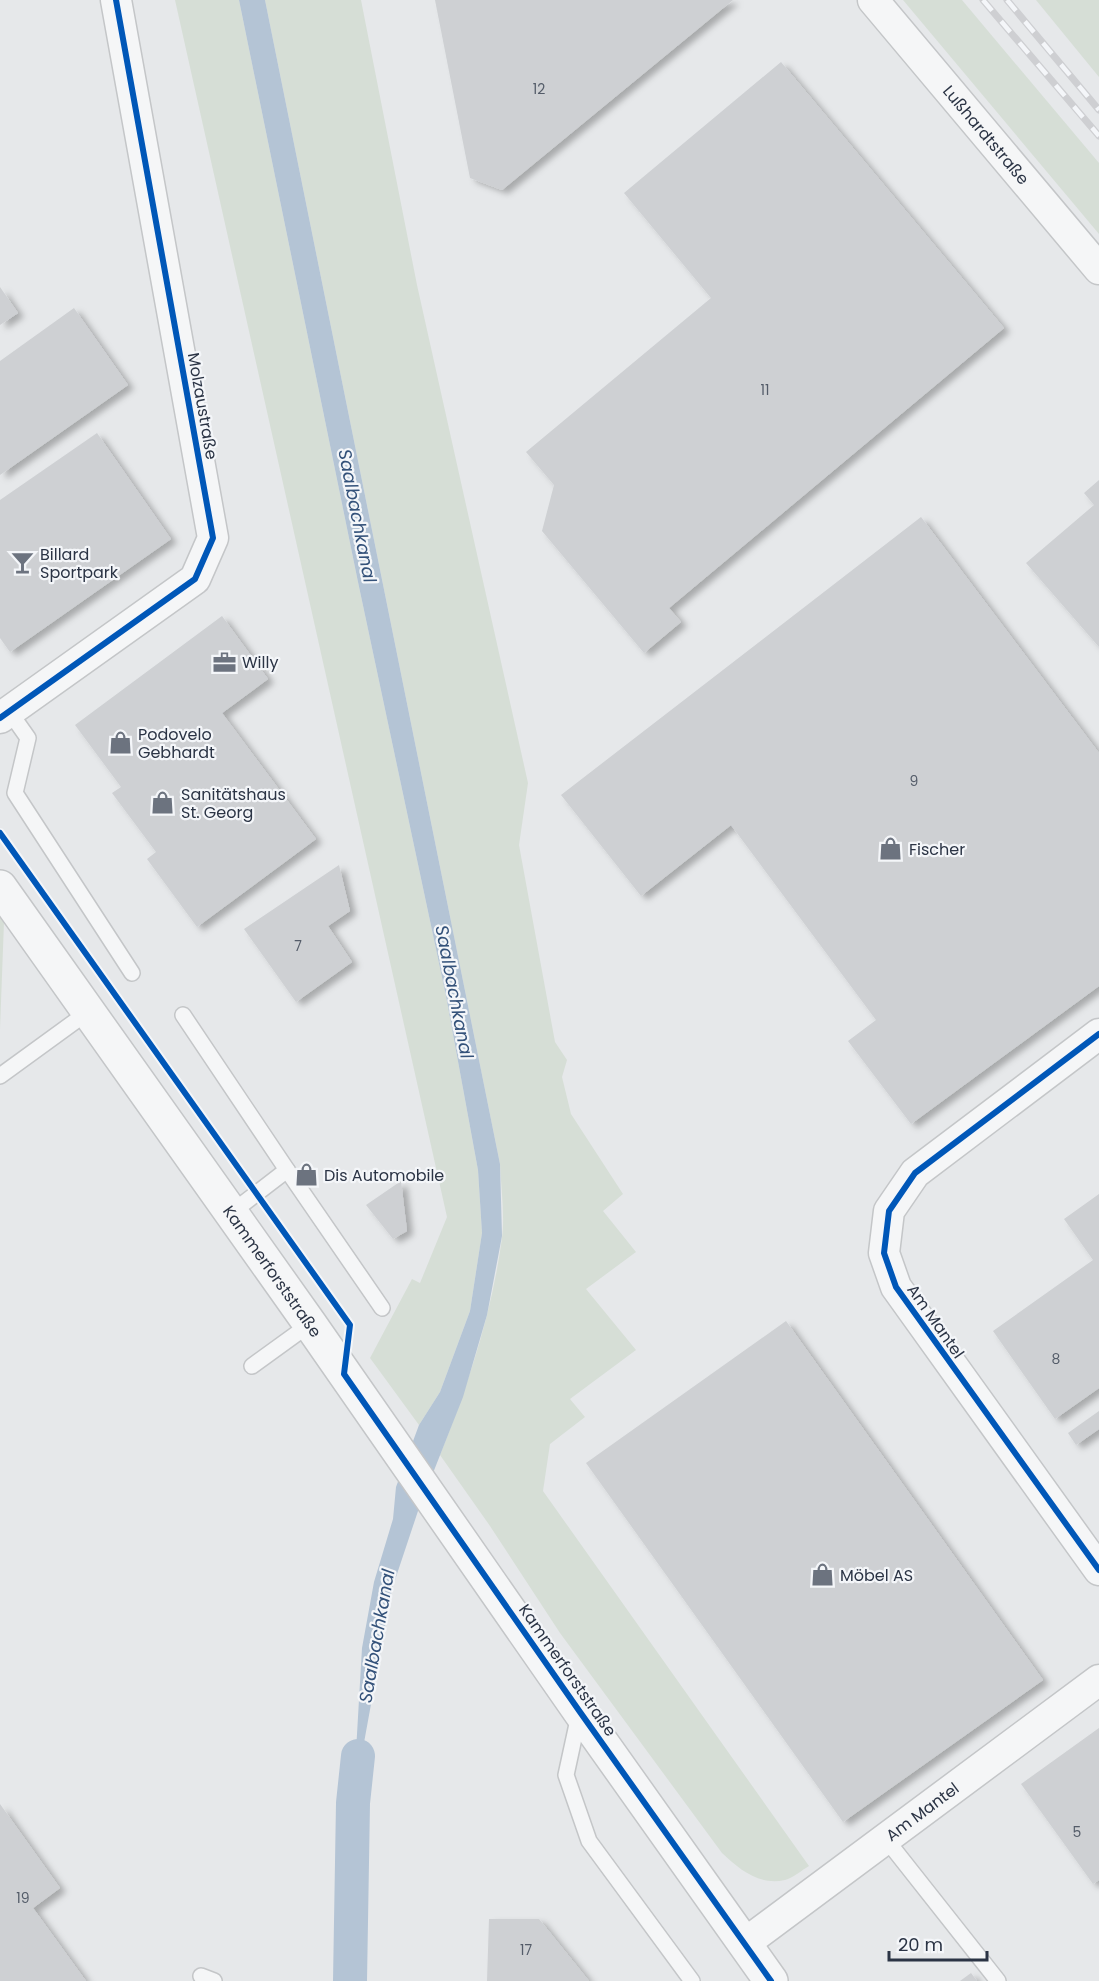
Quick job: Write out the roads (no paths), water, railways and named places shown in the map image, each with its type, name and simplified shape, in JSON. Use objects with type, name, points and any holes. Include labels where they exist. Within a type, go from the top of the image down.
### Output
[{"type":"street","name":"Molzaustraße","points":[[4,714],[195,579],[213,538],[116,0]]},
{"type":"street","name":"Lußhardtstraße","points":[[873,0],[1099,269]]},
{"type":"street","name":"Kammerforststraße","points":[[0,887],[771,1981]]},
{"type":"street","name":"Am Mantel","points":[[1099,1034],[915,1173],[889,1212],[884,1253],[896,1287],[1099,1570]]},
{"type":"street","name":"Am Mantel","points":[[744,1944],[1099,1680]]},
{"type":"lane","points":[[4,714],[28,738],[15,793],[132,973]]},
{"type":"lane","points":[[0,1076],[88,1012]]},
{"type":"lane","points":[[183,1015],[382,1308]]},
{"type":"lane","points":[[231,1213],[287,1170]]},
{"type":"lane","points":[[252,1366],[310,1324]]},
{"type":"lane","points":[[580,1712],[566,1775],[589,1841],[692,1981]]},
{"type":"lane","points":[[885,1838],[998,1981]]},
{"type":"water","points":[[239,0],[265,0],[500,1164],[502,1236],[487,1315],[463,1397],[418,1511],[392,1589],[353,1803],[362,1648],[374,1582],[393,1519],[396,1487],[419,1425],[440,1392],[470,1311],[482,1233],[478,1170],[446,996],[358,582]]},
{"type":"waterway","name":"Saalbachkanal","points":[[350,1981],[353,1803],[358,1756]]},
{"type":"railway","points":[[983,0],[1099,136]]},
{"type":"railway","points":[[1007,0],[1099,110]]},
{"type":"place","name":"Billard Sportpark","points":[[22,563]]},
{"type":"place","name":"Willy","points":[[224,662]]},
{"type":"place","name":"Podovelo Gebhardt","points":[[120,743]]},
{"type":"place","name":"Sanitätshaus St. Georg","points":[[163,803]]},
{"type":"place","name":"Fischer","points":[[891,849]]},
{"type":"place","name":"Dis Automobile","points":[[306,1175]]},
{"type":"place","name":"Möbel AS","points":[[822,1575]]}]
